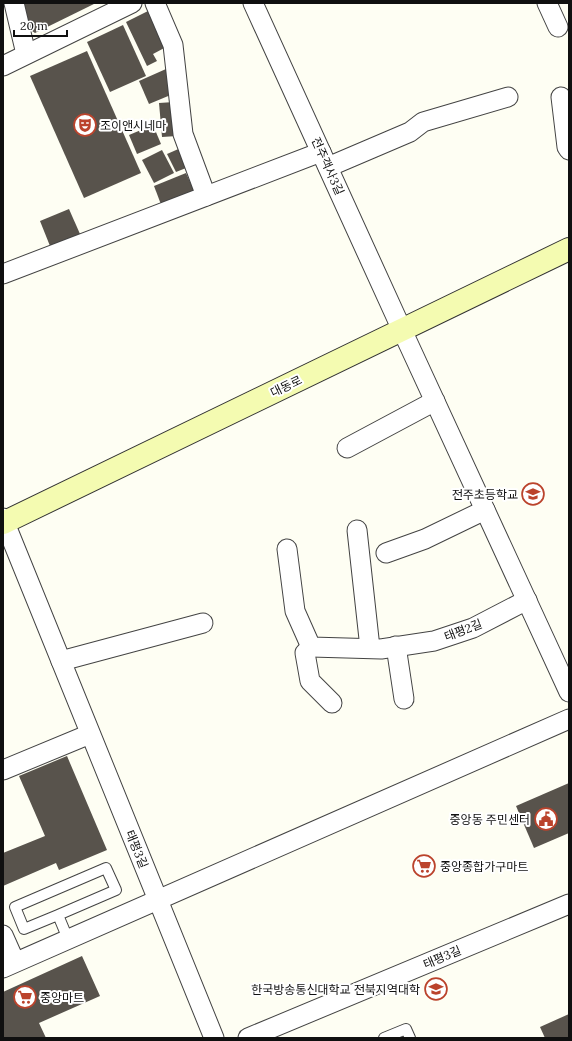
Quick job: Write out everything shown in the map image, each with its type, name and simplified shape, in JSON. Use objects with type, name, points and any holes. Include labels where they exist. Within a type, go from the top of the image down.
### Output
[{"type":"street","points":[[14,3],[26,54]]},
{"type":"street","points":[[3,66],[132,3]]},
{"type":"street","points":[[155,3],[173,45],[183,134],[206,196]]},
{"type":"street","name":"전주객사3길","points":[[253,3],[402,330]]},
{"type":"street","points":[[547,3],[558,27]]},
{"type":"street","points":[[3,274],[206,196],[410,132],[423,122],[508,97]]},
{"type":"street","points":[[562,97],[567,147],[569,150]]},
{"type":"street","name":"대동로","points":[[3,521],[569,249]]},
{"type":"street","points":[[402,330],[569,692]]},
{"type":"street","points":[[347,448],[435,401]]},
{"type":"street","points":[[386,553],[425,539],[485,510]]},
{"type":"street","name":"태평3길","points":[[3,521],[214,1038]]},
{"type":"street","points":[[357,530],[370,648]]},
{"type":"street","points":[[287,549],[295,611],[311,647],[305,653],[310,681],[332,703]]},
{"type":"street","name":"태평2길","points":[[311,647],[381,648],[434,641],[473,628],[526,600]]},
{"type":"street","points":[[61,661],[203,623]]},
{"type":"street","points":[[396,646],[404,699]]},
{"type":"street","points":[[3,935],[9,965],[569,719]]},
{"type":"street","points":[[3,770],[90,734]]},
{"type":"street","name":"태평3길","points":[[248,1038],[569,904]]},
{"type":"lane","points":[[106,868],[116,890],[58,915],[24,929],[15,907],[106,868]]},
{"type":"lane","points":[[58,915],[68,939]]},
{"type":"lane","points":[[384,1038],[406,1029],[410,1038]]},
{"type":"building","points":[[20,3],[96,3],[35,33],[25,26]]},
{"type":"building","points":[[150,10],[168,46],[153,54],[157,61],[147,66],[126,22]]},
{"type":"building","points":[[123,25],[146,76],[110,92],[87,42]]},
{"type":"building","name":"조이앤시네마","points":[[87,51],[141,173],[84,198],[30,76]]},
{"type":"building","points":[[166,69],[173,94],[149,104],[139,81]]},
{"type":"building","points":[[174,102],[177,136],[162,137],[159,103]]},
{"type":"building","points":[[153,125],[161,144],[137,154],[129,135]]},
{"type":"building","points":[[183,147],[191,166],[176,172],[167,154]]},
{"type":"building","points":[[162,150],[174,173],[154,183],[142,160]]},
{"type":"building","points":[[186,173],[195,193],[162,207],[154,186]]},
{"type":"building","points":[[69,209],[80,234],[50,246],[40,221]]},
{"type":"building","points":[[67,756],[107,850],[59,870],[56,863],[3,886],[3,853],[45,836],[19,776]]},
{"type":"building","name":"중앙동 주민센터","points":[[569,783],[569,833],[534,848],[516,806]]},
{"type":"building","points":[[82,956],[100,996],[39,1023],[46,1038],[3,1038],[3,992]]},
{"type":"building","points":[[569,1014],[569,1038],[545,1038],[540,1027]]},
{"type":"place","name":"조이앤시네마","points":[[85,125]]},
{"type":"place","name":"전주초등학교","points":[[533,494]]},
{"type":"place","name":"중앙동 주민센터","points":[[546,819]]},
{"type":"place","name":"중앙종합가구마트","points":[[424,866]]},
{"type":"place","name":"한국방송통신대학교 전북지역대학","points":[[436,989]]},
{"type":"place","name":"중앙마트","points":[[25,997]]}]
